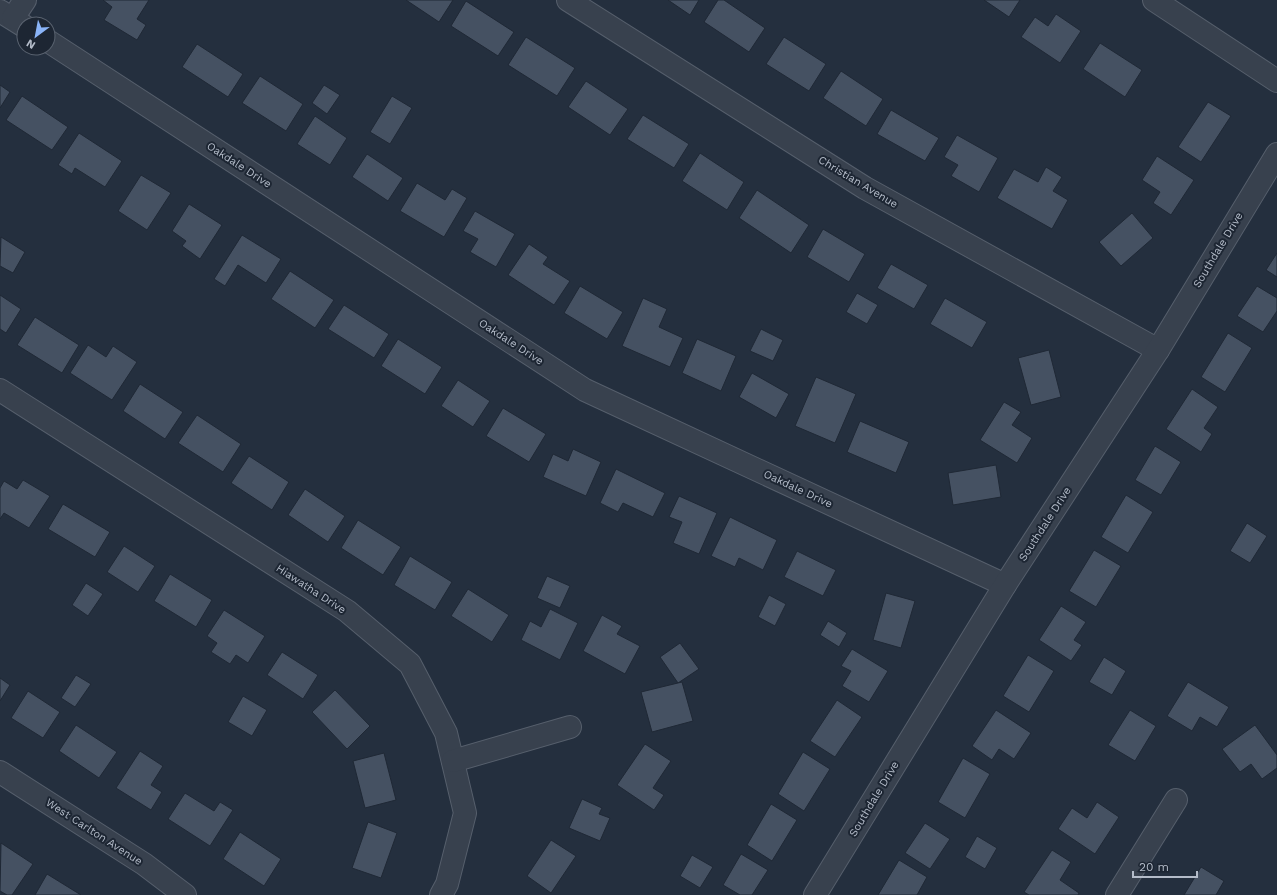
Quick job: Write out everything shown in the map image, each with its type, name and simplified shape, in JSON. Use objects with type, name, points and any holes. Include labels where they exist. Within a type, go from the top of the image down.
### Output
[{"type":"street","points":[[12,18],[26,0]]},
{"type":"street","name":"Christian Avenue","points":[[568,0],[865,188],[1158,350]]},
{"type":"street","points":[[1159,1],[1277,81]]},
{"type":"street","name":"Oakdale Drive","points":[[56,46],[585,390],[1005,585]]},
{"type":"street","name":"Southdale Drive","points":[[815,895],[1005,585],[1158,350],[1277,154]]},
{"type":"street","name":"Hiawatha Drive","points":[[0,390],[347,611],[410,664],[446,733],[465,813],[447,884],[442,895]]},
{"type":"street","points":[[453,761],[570,727]]},
{"type":"street","name":"West Carlton Avenue","points":[[0,772],[144,864],[185,895]]},
{"type":"street","points":[[1117,895],[1176,800]]},
{"type":"building","points":[[103,0],[149,0],[137,19],[146,25],[137,40],[104,20],[112,7]]},
{"type":"building","points":[[406,0],[453,0],[439,22]]},
{"type":"building","points":[[668,0],[699,0],[690,15]]},
{"type":"building","points":[[718,0],[724,0],[765,28],[749,52],[704,22]]},
{"type":"building","points":[[984,0],[1020,0],[1009,17]]},
{"type":"building","points":[[466,1],[514,32],[498,56],[451,26]]},
{"type":"building","points":[[1056,14],[1081,31],[1060,63],[1021,37],[1035,17],[1048,26]]},
{"type":"building","points":[[526,37],[575,68],[557,96],[508,65]]},
{"type":"building","points":[[784,37],[826,64],[809,91],[766,64]]},
{"type":"building","points":[[1100,43],[1142,70],[1125,97],[1083,69]]},
{"type":"building","points":[[197,44],[243,74],[228,97],[182,67]]},
{"type":"building","points":[[841,71],[883,99],[866,126],[823,98]]},
{"type":"building","points":[[260,76],[303,104],[286,131],[242,103]]},
{"type":"building","points":[[586,81],[628,109],[610,135],[568,107]]},
{"type":"building","points":[[0,85],[10,92],[0,108]]},
{"type":"building","points":[[324,85],[340,95],[327,114],[312,103]]},
{"type":"building","points":[[22,96],[68,127],[52,150],[6,120]]},
{"type":"building","points":[[392,96],[412,108],[390,144],[370,132]]},
{"type":"building","points":[[1208,102],[1231,116],[1201,162],[1178,147]]},
{"type":"building","points":[[891,110],[939,138],[925,161],[877,134]]},
{"type":"building","points":[[643,115],[689,144],[674,168],[627,139]]},
{"type":"building","points":[[315,116],[347,138],[330,165],[297,144]]},
{"type":"building","points":[[79,133],[122,161],[105,187],[75,168],[72,174],[58,165]]},
{"type":"building","points":[[957,135],[998,158],[979,192],[951,176],[958,165],[944,157]]},
{"type":"building","points":[[700,153],[744,182],[727,210],[682,181]]},
{"type":"building","points":[[367,154],[403,178],[388,201],[352,177]]},
{"type":"building","points":[[1157,156],[1194,180],[1171,215],[1153,203],[1160,192],[1142,180]]},
{"type":"building","points":[[1046,167],[1062,177],[1053,191],[1068,200],[1052,229],[997,198],[1014,169],[1038,182]]},
{"type":"building","points":[[141,175],[171,193],[147,230],[118,211]]},
{"type":"building","points":[[417,183],[445,200],[452,189],[467,198],[444,237],[400,211]]},
{"type":"building","points":[[757,190],[809,225],[791,253],[739,218]]},
{"type":"building","points":[[189,204],[222,225],[200,259],[182,246],[186,241],[172,231]]},
{"type":"building","points":[[475,211],[515,234],[496,267],[470,252],[478,239],[463,231]]},
{"type":"building","points":[[1132,213],[1153,238],[1121,266],[1099,242]]},
{"type":"building","points":[[823,229],[865,254],[849,282],[807,257]]},
{"type":"building","points":[[242,235],[281,259],[266,283],[238,265],[225,286],[214,279]]},
{"type":"building","points":[[1,237],[25,252],[13,273],[0,266]]},
{"type":"building","points":[[529,244],[548,257],[543,264],[570,281],[554,305],[508,275]]},
{"type":"building","points":[[1277,253],[1277,277],[1266,270]]},
{"type":"building","points":[[891,264],[928,285],[914,309],[877,288]]},
{"type":"building","points":[[290,271],[334,300],[315,328],[271,299]]},
{"type":"building","points":[[580,286],[623,312],[607,339],[564,313]]},
{"type":"building","points":[[1257,286],[1277,298],[1277,311],[1263,332],[1237,316]]},
{"type":"building","points":[[857,293],[878,305],[867,324],[846,312]]},
{"type":"building","points":[[0,295],[21,309],[6,333],[0,329]]},
{"type":"building","points":[[643,298],[667,309],[659,327],[683,338],[670,367],[622,346]]},
{"type":"building","points":[[945,298],[987,322],[972,348],[930,324]]},
{"type":"building","points":[[344,305],[389,334],[374,358],[328,329]]},
{"type":"building","points":[[35,317],[79,345],[62,373],[17,345]]},
{"type":"building","points":[[761,329],[783,340],[773,361],[750,351]]},
{"type":"building","points":[[1228,333],[1252,348],[1225,392],[1201,377]]},
{"type":"building","points":[[398,339],[442,367],[425,394],[381,366]]},
{"type":"building","points":[[697,339],[736,356],[721,391],[682,373]]},
{"type":"building","points":[[88,345],[106,357],[113,346],[137,362],[112,400],[70,373]]},
{"type":"building","points":[[1049,350],[1061,397],[1031,405],[1018,358]]},
{"type":"building","points":[[752,373],[789,394],[776,418],[739,397]]},
{"type":"building","points":[[816,377],[856,394],[835,443],[795,426]]},
{"type":"building","points":[[458,380],[490,401],[473,427],[441,406]]},
{"type":"building","points":[[140,384],[183,412],[165,439],[123,411]]},
{"type":"building","points":[[1192,389],[1218,407],[1204,428],[1212,434],[1201,452],[1166,429]]},
{"type":"building","points":[[1004,402],[1021,412],[1012,425],[1032,438],[1017,463],[980,440]]},
{"type":"building","points":[[503,408],[546,434],[529,462],[486,436]]},
{"type":"building","points":[[197,415],[241,444],[223,472],[178,443]]},
{"type":"building","points":[[860,421],[909,442],[896,473],[847,452]]},
{"type":"building","points":[[1155,446],[1181,462],[1161,495],[1135,480]]},
{"type":"building","points":[[573,449],[601,462],[586,496],[543,477],[553,454],[568,461]]},
{"type":"building","points":[[249,456],[289,482],[272,510],[231,483]]},
{"type":"building","points":[[996,465],[1001,497],[953,505],[948,473]]},
{"type":"building","points":[[616,469],[665,493],[653,517],[623,503],[618,512],[600,503]]},
{"type":"building","points":[[23,480],[50,496],[29,528],[4,513],[0,519],[0,488],[4,481],[17,489]]},
{"type":"building","points":[[305,489],[345,516],[328,542],[288,515]]},
{"type":"building","points":[[1126,495],[1153,512],[1128,553],[1101,537]]},
{"type":"building","points":[[679,496],[717,513],[699,554],[673,543],[682,522],[669,517]]},
{"type":"building","points":[[63,504],[110,532],[95,557],[48,529]]},
{"type":"building","points":[[730,517],[777,540],[763,570],[739,558],[735,567],[711,556]]},
{"type":"building","points":[[358,520],[401,547],[383,575],[341,548]]},
{"type":"building","points":[[1247,523],[1267,536],[1250,563],[1230,551]]},
{"type":"building","points":[[124,546],[155,566],[138,592],[107,572]]},
{"type":"building","points":[[1094,550],[1121,566],[1096,607],[1069,591]]},
{"type":"building","points":[[797,551],[836,570],[823,596],[784,577]]},
{"type":"building","points":[[410,556],[452,582],[435,610],[394,585]]},
{"type":"building","points":[[170,574],[212,600],[196,627],[154,601]]},
{"type":"building","points":[[547,576],[570,586],[560,608],[537,598]]},
{"type":"building","points":[[86,583],[103,594],[88,616],[72,605]]},
{"type":"building","points":[[468,589],[509,615],[492,642],[451,616]]},
{"type":"building","points":[[886,593],[915,601],[901,648],[873,640]]},
{"type":"building","points":[[769,595],[786,604],[775,626],[758,617]]},
{"type":"building","points":[[1061,606],[1086,622],[1074,640],[1082,645],[1071,661],[1039,640]]},
{"type":"building","points":[[550,609],[578,623],[560,660],[521,640],[530,621],[541,627]]},
{"type":"building","points":[[224,610],[265,636],[248,663],[236,655],[230,664],[211,652],[217,643],[207,636]]},
{"type":"building","points":[[602,615],[622,626],[617,634],[640,646],[625,674],[583,651]]},
{"type":"building","points":[[828,621],[847,633],[839,647],[820,635]]},
{"type":"building","points":[[680,643],[699,669],[678,683],[660,657]]},
{"type":"building","points":[[852,649],[888,671],[869,702],[842,686],[851,671],[841,666]]},
{"type":"building","points":[[282,652],[318,675],[303,699],[267,675]]},
{"type":"building","points":[[1028,655],[1054,671],[1029,712],[1003,696]]},
{"type":"building","points":[[1104,657],[1126,671],[1112,695],[1089,682]]},
{"type":"building","points":[[76,675],[91,684],[75,707],[61,698]]},
{"type":"building","points":[[0,678],[10,685],[0,701]]},
{"type":"building","points":[[682,682],[693,721],[652,732],[641,692]]},
{"type":"building","points":[[1188,682],[1229,707],[1217,727],[1200,717],[1192,731],[1167,716]]},
{"type":"building","points":[[335,690],[370,726],[347,749],[312,712]]},
{"type":"building","points":[[28,691],[60,712],[43,738],[11,718]]},
{"type":"building","points":[[243,696],[267,710],[252,736],[228,722]]},
{"type":"building","points":[[837,700],[862,717],[835,757],[810,741]]},
{"type":"building","points":[[996,710],[1031,733],[1014,759],[999,749],[992,760],[972,746]]},
{"type":"building","points":[[1130,710],[1156,726],[1135,761],[1108,745]]},
{"type":"building","points":[[76,725],[117,752],[99,778],[59,751]]},
{"type":"building","points":[[1255,725],[1277,755],[1277,768],[1262,779],[1251,764],[1240,772],[1222,749]]},
{"type":"building","points":[[645,744],[671,761],[653,788],[664,795],[654,810],[617,785]]},
{"type":"building","points":[[140,751],[163,766],[151,785],[162,792],[151,810],[116,788]]},
{"type":"building","points":[[803,752],[830,769],[804,811],[778,794]]},
{"type":"building","points":[[384,753],[396,800],[365,808],[353,761]]},
{"type":"building","points":[[963,758],[990,774],[965,818],[938,802]]},
{"type":"building","points":[[185,793],[214,811],[220,802],[233,810],[210,846],[168,819]]},
{"type":"building","points":[[582,799],[602,808],[599,814],[610,818],[600,841],[569,828]]},
{"type":"building","points":[[1097,802],[1119,817],[1095,854],[1058,829],[1072,808],[1087,818]]},
{"type":"building","points":[[771,804],[797,820],[772,861],[747,845]]},
{"type":"building","points":[[368,822],[397,833],[381,878],[352,868]]},
{"type":"building","points":[[925,823],[950,839],[930,869],[905,853]]},
{"type":"building","points":[[240,832],[281,859],[264,886],[223,859]]},
{"type":"building","points":[[977,836],[997,848],[985,869],[965,857]]},
{"type":"building","points":[[551,840],[576,856],[551,893],[527,876]]},
{"type":"building","points":[[1,843],[33,864],[12,895],[7,895],[0,891]]},
{"type":"building","points":[[1052,850],[1071,862],[1060,880],[1079,893],[1078,895],[1029,895],[1024,892]]},
{"type":"building","points":[[741,854],[768,870],[752,895],[740,895],[723,885]]},
{"type":"building","points":[[692,855],[713,867],[700,888],[680,876]]},
{"type":"building","points":[[899,860],[927,877],[917,895],[878,895]]},
{"type":"building","points":[[1201,867],[1224,881],[1216,895],[1184,895]]},
{"type":"building","points":[[47,874],[81,895],[35,895]]}]
